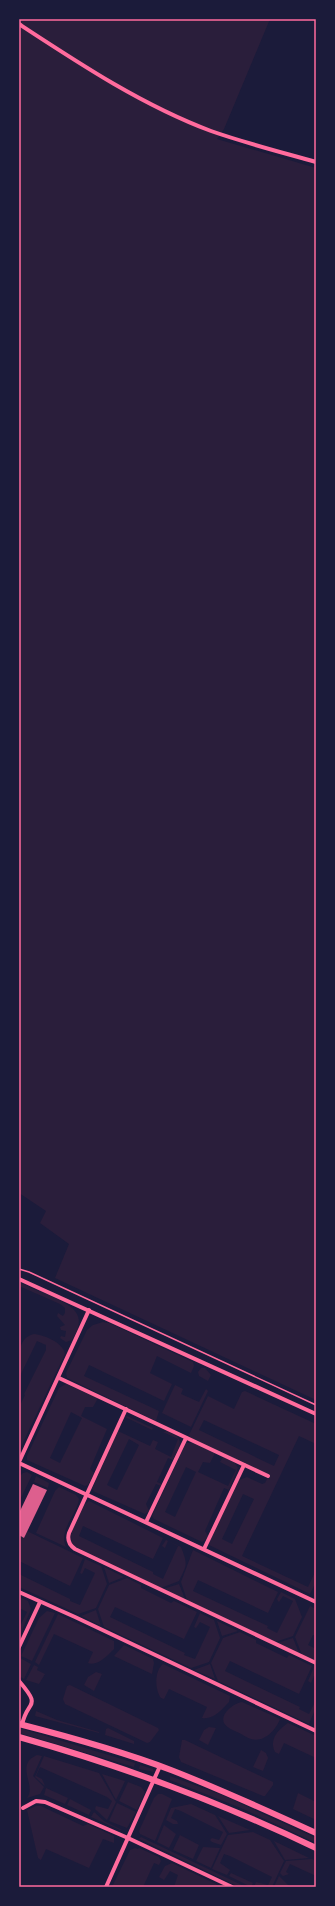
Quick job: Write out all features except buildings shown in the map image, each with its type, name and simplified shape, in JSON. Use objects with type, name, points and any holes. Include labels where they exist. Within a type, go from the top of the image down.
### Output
[{"type":"main road","points":[[20,1724],[79,1740],[160,1766],[214,1787],[316,1833]]},
{"type":"main road","points":[[19,1737],[105,1762],[156,1779],[239,1812],[316,1848]]},
{"type":"street","points":[[19,24],[79,64],[146,102],[210,130],[316,162]]},
{"type":"street","points":[[19,1279],[316,1414]]},
{"type":"street","points":[[89,1310],[19,1462],[316,1602]]},
{"type":"street","points":[[59,1378],[268,1476]]},
{"type":"street","points":[[126,1409],[69,1533],[68,1539],[72,1547],[316,1663]]},
{"type":"street","points":[[146,1522],[186,1438]]},
{"type":"street","points":[[204,1549],[244,1465]]},
{"type":"street","points":[[19,1592],[75,1616],[316,1731]]},
{"type":"street","points":[[19,1647],[40,1602]]},
{"type":"street","points":[[19,1681],[30,1694],[32,1699],[31,1706],[25,1713],[20,1724]]},
{"type":"street","points":[[106,1887],[156,1779],[160,1766]]},
{"type":"street","points":[[23,1808],[36,1801],[42,1801],[128,1838],[232,1887]]},
{"type":"path","points":[[19,1270],[29,1272],[316,1405]]},
{"type":"shaded area","points":[[19,19],[270,19],[224,129],[217,139],[316,168],[316,1400],[55,1278],[69,1244],[40,1223],[46,1211],[19,1193]]},
{"type":"shaded area","points":[[19,1282],[66,1303],[76,1312],[79,1324],[72,1340],[66,1342],[60,1338],[61,1336],[65,1337],[66,1331],[61,1330],[60,1327],[65,1325],[57,1316],[58,1313],[63,1316],[65,1313],[65,1308],[60,1304],[19,1286]]},
{"type":"shaded area","points":[[103,1322],[109,1323],[193,1362],[194,1366],[191,1373],[157,1356],[150,1373],[172,1384],[164,1401],[89,1365],[84,1376],[159,1411],[156,1421],[67,1378],[66,1373],[87,1330],[93,1325]]},
{"type":"shaded area","points":[[34,1334],[53,1340],[61,1346],[65,1354],[19,1451],[19,1407],[46,1350],[46,1345],[37,1341],[19,1378],[19,1352],[21,1346],[28,1336]]},
{"type":"shaded area","points":[[201,1368],[205,1368],[211,1375],[208,1381],[199,1376],[198,1372]]},
{"type":"shaded area","points":[[66,1384],[98,1398],[93,1407],[85,1407],[81,1416],[107,1429],[90,1469],[94,1473],[88,1485],[85,1486],[27,1460],[27,1456],[59,1388]],"holes":[[[71,1412],[82,1418],[60,1463],[50,1458]]]},
{"type":"shaded area","points":[[175,1385],[183,1389],[181,1394],[199,1402],[206,1389],[208,1391],[191,1427],[162,1413]]},
{"type":"shaded area","points":[[245,1391],[316,1424],[316,1444],[299,1436],[242,1556],[308,1587],[316,1570],[316,1582],[310,1594],[209,1545],[239,1480],[247,1477],[262,1484],[265,1483],[269,1475],[191,1438],[189,1435],[208,1396],[234,1409],[242,1392]],"holes":[[[204,1420],[279,1455],[274,1466],[199,1430]],[[243,1494],[254,1499],[232,1544],[222,1539]]]},
{"type":"shaded area","points":[[127,1416],[153,1428],[152,1430],[125,1417]]},
{"type":"shaded area","points":[[118,1431],[150,1446],[153,1440],[158,1442],[155,1449],[171,1457],[178,1439],[163,1432],[168,1431],[174,1434],[179,1440],[180,1443],[173,1460],[168,1458],[157,1482],[162,1484],[161,1486],[156,1484],[146,1504],[149,1511],[145,1514],[95,1492],[92,1489]],"holes":[[[129,1439],[139,1445],[117,1490],[107,1485]]]},
{"type":"shaded area","points":[[186,1443],[193,1443],[215,1453],[210,1463],[203,1462],[198,1472],[228,1486],[236,1470],[220,1462],[223,1457],[234,1462],[238,1468],[229,1490],[224,1488],[205,1531],[208,1536],[202,1542],[154,1519],[152,1516]],"holes":[[[186,1467],[196,1472],[175,1517],[165,1512]]]},
{"type":"shaded area","points":[[27,1472],[32,1475],[19,1502],[19,1477],[23,1473]]},
{"type":"shaded area","points":[[36,1476],[49,1483],[48,1488],[34,1482]]},
{"type":"shaded area","points":[[59,1487],[76,1495],[79,1499],[78,1505],[64,1535],[66,1547],[36,1533],[55,1491]]},
{"type":"shaded area","points":[[89,1501],[163,1538],[153,1559],[83,1526],[79,1536],[153,1572],[153,1574],[163,1579],[178,1546],[168,1541],[165,1548],[162,1546],[166,1540],[181,1547],[186,1561],[185,1568],[179,1581],[161,1588],[74,1546],[71,1536],[72,1530],[85,1504]]},
{"type":"shaded area","points":[[27,1531],[83,1558],[70,1586],[19,1561],[19,1535],[24,1538]]},
{"type":"shaded area","points":[[193,1550],[278,1592],[268,1613],[198,1580],[193,1591],[268,1626],[267,1628],[277,1633],[293,1601],[283,1596],[279,1602],[277,1599],[281,1592],[295,1599],[302,1617],[293,1636],[275,1642],[187,1600],[181,1582]]},
{"type":"shaded area","points":[[85,1559],[101,1566],[107,1584],[96,1608],[78,1614],[19,1587],[19,1574],[80,1605],[95,1573],[85,1568],[82,1574],[80,1573]]},
{"type":"shaded area","points":[[104,1567],[124,1577],[109,1583]]},
{"type":"shaded area","points":[[127,1578],[141,1585],[141,1588],[171,1603],[174,1601],[197,1612],[184,1639],[115,1607],[110,1617],[185,1653],[184,1655],[195,1659],[210,1627],[200,1622],[196,1628],[194,1627],[200,1613],[214,1620],[220,1638],[209,1662],[191,1668],[104,1627],[98,1609],[109,1585]]},
{"type":"shaded area","points":[[179,1584],[185,1599],[163,1589]]},
{"type":"shaded area","points":[[19,1597],[28,1601],[31,1609],[19,1638],[19,1628],[27,1612],[19,1608]]},
{"type":"shaded area","points":[[310,1606],[316,1609],[316,1636],[313,1635],[308,1645],[316,1649],[316,1661],[302,1655],[295,1637]]},
{"type":"shaded area","points":[[96,1610],[101,1626],[81,1616]]},
{"type":"shaded area","points":[[47,1611],[55,1613],[32,1661],[21,1656],[39,1618]]},
{"type":"shaded area","points":[[58,1614],[114,1641],[114,1649],[99,1662],[91,1664],[88,1663],[93,1652],[54,1634],[39,1665],[35,1662]]},
{"type":"shaded area","points":[[217,1621],[238,1631],[222,1636]]},
{"type":"shaded area","points":[[240,1632],[256,1640],[256,1643],[287,1658],[289,1655],[312,1666],[299,1694],[230,1661],[225,1671],[300,1707],[299,1709],[309,1714],[316,1700],[316,1707],[309,1724],[218,1681],[211,1663],[223,1638]]},
{"type":"shaded area","points":[[293,1638],[299,1653],[277,1643]]},
{"type":"shaded area","points":[[124,1645],[153,1659],[154,1663],[152,1674],[114,1656]]},
{"type":"shaded area","points":[[20,1658],[31,1664],[24,1679],[19,1676]]},
{"type":"shaded area","points":[[163,1664],[230,1696],[229,1702],[214,1716],[202,1718],[207,1707],[169,1689],[164,1699],[161,1698],[156,1681],[158,1671]]},
{"type":"shaded area","points":[[210,1664],[215,1679],[194,1670]]},
{"type":"shaded area","points":[[34,1665],[38,1667],[37,1670],[45,1674],[39,1684],[26,1680]]},
{"type":"shaded area","points":[[314,1667],[316,1668],[316,1677],[314,1676],[311,1683],[308,1681]]},
{"type":"shaded area","points":[[96,1672],[102,1674],[94,1691],[84,1685],[88,1677]]},
{"type":"shaded area","points":[[70,1685],[158,1728],[159,1730],[150,1742],[147,1743],[65,1704],[63,1699],[67,1686]]},
{"type":"shaded area","points":[[242,1702],[280,1719],[276,1727],[269,1735],[256,1740],[251,1739],[225,1725],[223,1720],[228,1710]]},
{"type":"shaded area","points":[[36,1711],[57,1720],[99,1733],[35,1716]]},
{"type":"shaded area","points":[[288,1723],[316,1736],[316,1758],[284,1743],[279,1754],[275,1752],[273,1747],[274,1739],[278,1732]]},
{"type":"shaded area","points":[[209,1727],[216,1728],[208,1745],[199,1740],[204,1730]]},
{"type":"shaded area","points":[[19,1728],[135,1763],[134,1767],[19,1733]]},
{"type":"shaded area","points":[[108,1728],[134,1741],[134,1744],[105,1735],[106,1729]]},
{"type":"shaded area","points":[[182,1740],[185,1740],[273,1782],[273,1785],[265,1796],[263,1796],[181,1762],[179,1757]]},
{"type":"shaded area","points":[[261,1750],[266,1753],[268,1758],[263,1771],[253,1767]]},
{"type":"shaded area","points":[[37,1755],[42,1756],[33,1776],[44,1787],[40,1794],[27,1798],[30,1787],[26,1770],[27,1764],[30,1759]]},
{"type":"shaded area","points":[[44,1756],[99,1773],[116,1802],[107,1820],[95,1809],[96,1806],[108,1809],[112,1801],[107,1797],[40,1767],[36,1776],[42,1779],[45,1786],[35,1777]]},
{"type":"shaded area","points":[[140,1765],[153,1769],[154,1772],[139,1769]]},
{"type":"shaded area","points":[[102,1774],[125,1781],[116,1800]]},
{"type":"shaded area","points":[[170,1776],[222,1795],[316,1838],[316,1843],[241,1808],[170,1780]]},
{"type":"shaded area","points":[[128,1782],[141,1787],[145,1792],[137,1810],[119,1801]]},
{"type":"shaded area","points":[[46,1788],[68,1798],[65,1804],[44,1795]]},
{"type":"shaded area","points":[[298,1793],[316,1802],[316,1820],[293,1809]]},
{"type":"shaded area","points":[[158,1794],[162,1794],[172,1799],[155,1841],[140,1834],[139,1831],[154,1798]]},
{"type":"shaded area","points":[[70,1799],[91,1810],[89,1815],[67,1805]]},
{"type":"shaded area","points":[[117,1803],[136,1812],[127,1828],[109,1821]]},
{"type":"shaded area","points":[[191,1804],[215,1815],[227,1834],[221,1845],[210,1840],[212,1838],[219,1840],[223,1832],[181,1811],[175,1809],[171,1818],[177,1821],[178,1824],[173,1824],[166,1820],[171,1808]]},
{"type":"shaded area","points":[[36,1806],[41,1806],[83,1826],[88,1824],[114,1836],[114,1843],[103,1839],[89,1868],[46,1849],[41,1860],[38,1858],[27,1810]]},
{"type":"shaded area","points":[[94,1812],[104,1821],[122,1830],[91,1817]]},
{"type":"shaded area","points":[[218,1816],[250,1830],[229,1833]]},
{"type":"shaded area","points":[[164,1825],[176,1834],[169,1848],[157,1842]]},
{"type":"shaded area","points":[[253,1832],[270,1840],[284,1861],[272,1887],[254,1887],[256,1882],[268,1885],[272,1877],[224,1854],[220,1863],[230,1870],[227,1875],[212,1869],[228,1835]]},
{"type":"shaded area","points":[[180,1835],[199,1845],[193,1859],[173,1850]]},
{"type":"shaded area","points":[[141,1837],[246,1887],[239,1887],[139,1839]]},
{"type":"shaded area","points":[[274,1841],[309,1858],[285,1860]]},
{"type":"shaded area","points":[[203,1847],[220,1848],[211,1868],[196,1861]]},
{"type":"shaded area","points":[[139,1848],[159,1857],[161,1861],[159,1865],[154,1863],[143,1887],[112,1887],[130,1850]]},
{"type":"shaded area","points":[[312,1859],[316,1861],[316,1876],[290,1864],[286,1872],[289,1874],[283,1876],[280,1873],[286,1861]]},
{"type":"shaded area","points":[[172,1863],[216,1884],[218,1887],[174,1887],[178,1875],[170,1871],[164,1880],[159,1877],[165,1866]]},
{"type":"shaded area","points":[[231,1873],[253,1883],[251,1887],[229,1876]]},
{"type":"shaded area","points":[[279,1876],[290,1887],[274,1887]]}]
